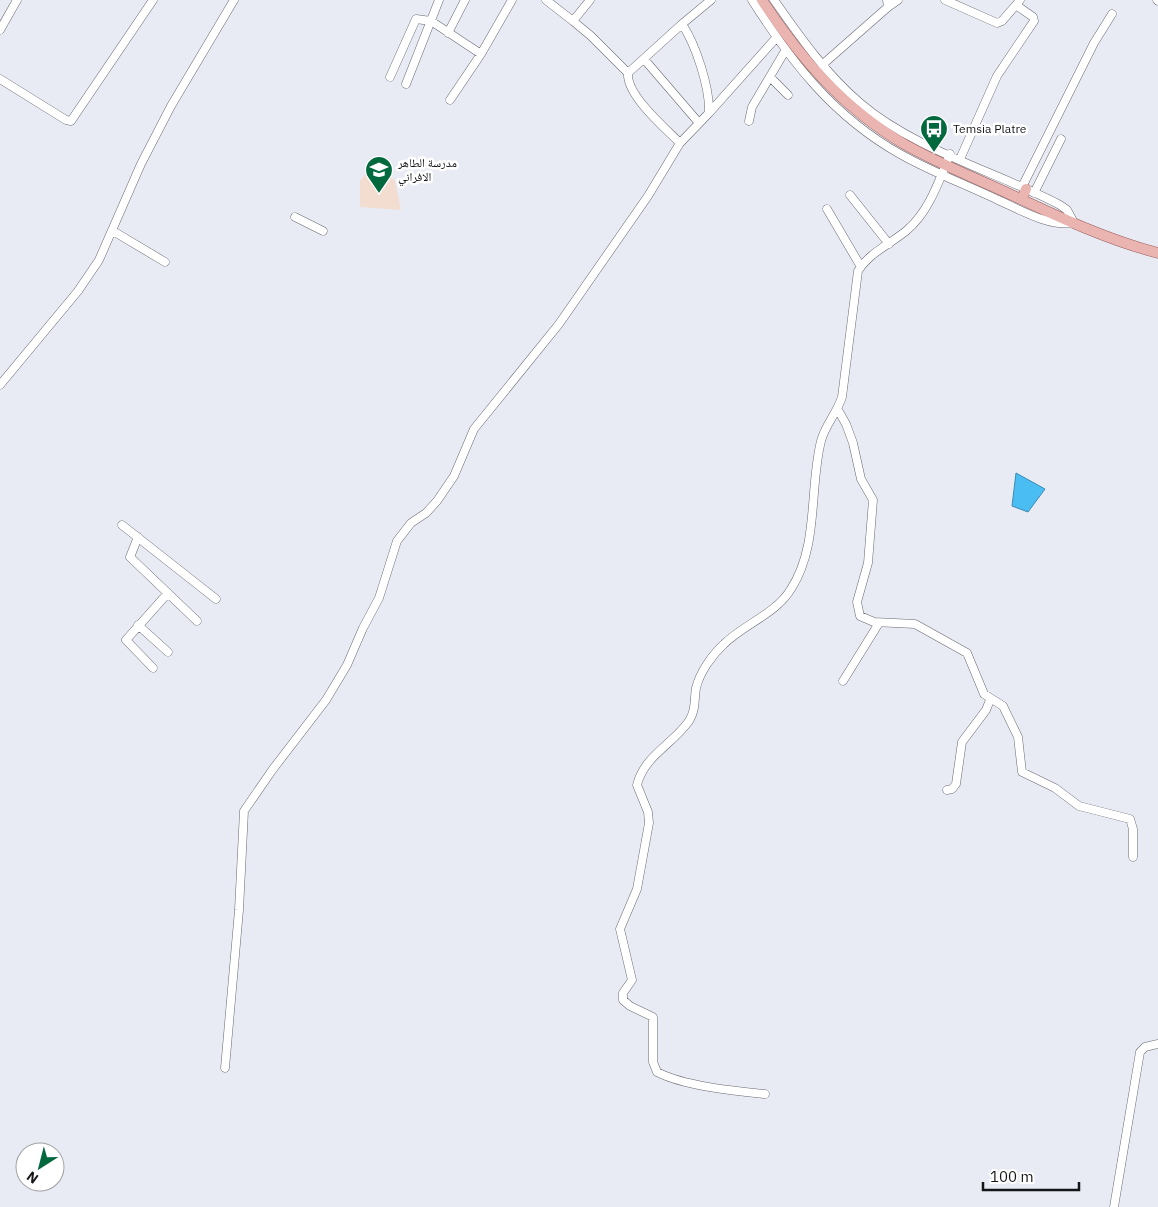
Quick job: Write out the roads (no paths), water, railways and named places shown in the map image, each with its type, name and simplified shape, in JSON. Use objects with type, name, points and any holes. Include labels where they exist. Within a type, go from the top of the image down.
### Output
[{"type":"main road","points":[[759,1],[846,109],[888,134],[948,159],[1022,199],[1123,243],[1158,253]]},
{"type":"main road","points":[[1022,199],[1027,190]]},
{"type":"street","points":[[0,30],[17,0]]},
{"type":"street","points":[[0,79],[66,120],[71,120],[149,9],[153,0]]},
{"type":"street","points":[[0,386],[78,291],[99,260],[141,164],[171,106],[234,0]]},
{"type":"street","points":[[406,84],[439,0]]},
{"type":"street","points":[[448,33],[465,0]]},
{"type":"street","points":[[450,100],[481,54],[512,0]]},
{"type":"street","points":[[546,0],[592,36],[628,73],[628,81],[638,98],[680,143]]},
{"type":"street","points":[[573,21],[590,0]]},
{"type":"street","points":[[628,73],[711,0]]},
{"type":"street","points":[[774,0],[803,42],[822,77]]},
{"type":"street","points":[[822,77],[888,3],[898,0]]},
{"type":"street","points":[[945,0],[997,22],[1002,21],[1018,2],[1034,20],[996,76],[960,159]]},
{"type":"street","points":[[759,1],[776,38],[785,51],[877,115],[948,159],[960,159],[1060,205],[1066,210],[1074,223]]},
{"type":"street","points":[[1027,190],[1094,43],[1112,14]]},
{"type":"street","points":[[390,77],[416,19],[431,21],[481,54]]},
{"type":"street","points":[[682,24],[702,73],[709,113]]},
{"type":"street","points":[[225,1068],[239,910],[244,811],[273,769],[326,700],[347,665],[363,628],[379,598],[397,541],[411,523],[433,506],[450,483],[470,435],[498,397],[559,324],[648,196],[680,143],[776,38]]},
{"type":"street","points":[[749,121],[752,107],[785,51]]},
{"type":"street","points":[[644,59],[699,122]]},
{"type":"street","points":[[770,77],[788,95]]},
{"type":"street","points":[[846,109],[900,154],[1052,223],[1074,223]]},
{"type":"street","points":[[1027,190],[1061,140]]},
{"type":"street","points":[[765,1094],[681,1080],[655,1070],[653,1062],[654,1017],[630,1006],[622,998],[632,980],[620,929],[637,889],[649,823],[648,812],[637,788],[639,779],[650,760],[690,720],[694,709],[697,685],[716,652],[737,633],[783,600],[795,583],[810,532],[821,440],[838,410],[844,390],[856,276],[860,267],[906,232],[916,220],[930,200],[948,159]]},
{"type":"street","points":[[850,195],[889,244]]},
{"type":"street","points":[[827,209],[860,267]]},
{"type":"street","points":[[295,217],[323,231]]},
{"type":"street","points":[[113,231],[165,262]]},
{"type":"street","points":[[838,410],[853,442],[860,475],[873,500],[868,563],[857,608],[864,619],[879,623],[916,624],[962,648],[969,655],[981,688],[990,700],[1003,706],[1018,737],[1022,772],[1054,788],[1079,806],[1130,819],[1133,829],[1133,857]]},
{"type":"street","points":[[122,525],[216,599]]},
{"type":"street","points":[[138,537],[130,557],[197,620]]},
{"type":"street","points":[[153,668],[126,640],[168,593]]},
{"type":"street","points":[[843,681],[879,623]]},
{"type":"street","points":[[138,625],[168,652]]},
{"type":"street","points":[[947,790],[952,789],[956,784],[962,742],[986,710],[990,700]]},
{"type":"street","points":[[1114,1207],[1140,1052],[1145,1047],[1158,1044]]},
{"type":"water","points":[[1016,473],[1045,489],[1028,512],[1012,506]]},
{"type":"place","name":"Temsia Platre","points":[[934,153]]},
{"type":"place","name":"مدرسة الطاهر الافراني","points":[[379,194]]}]
